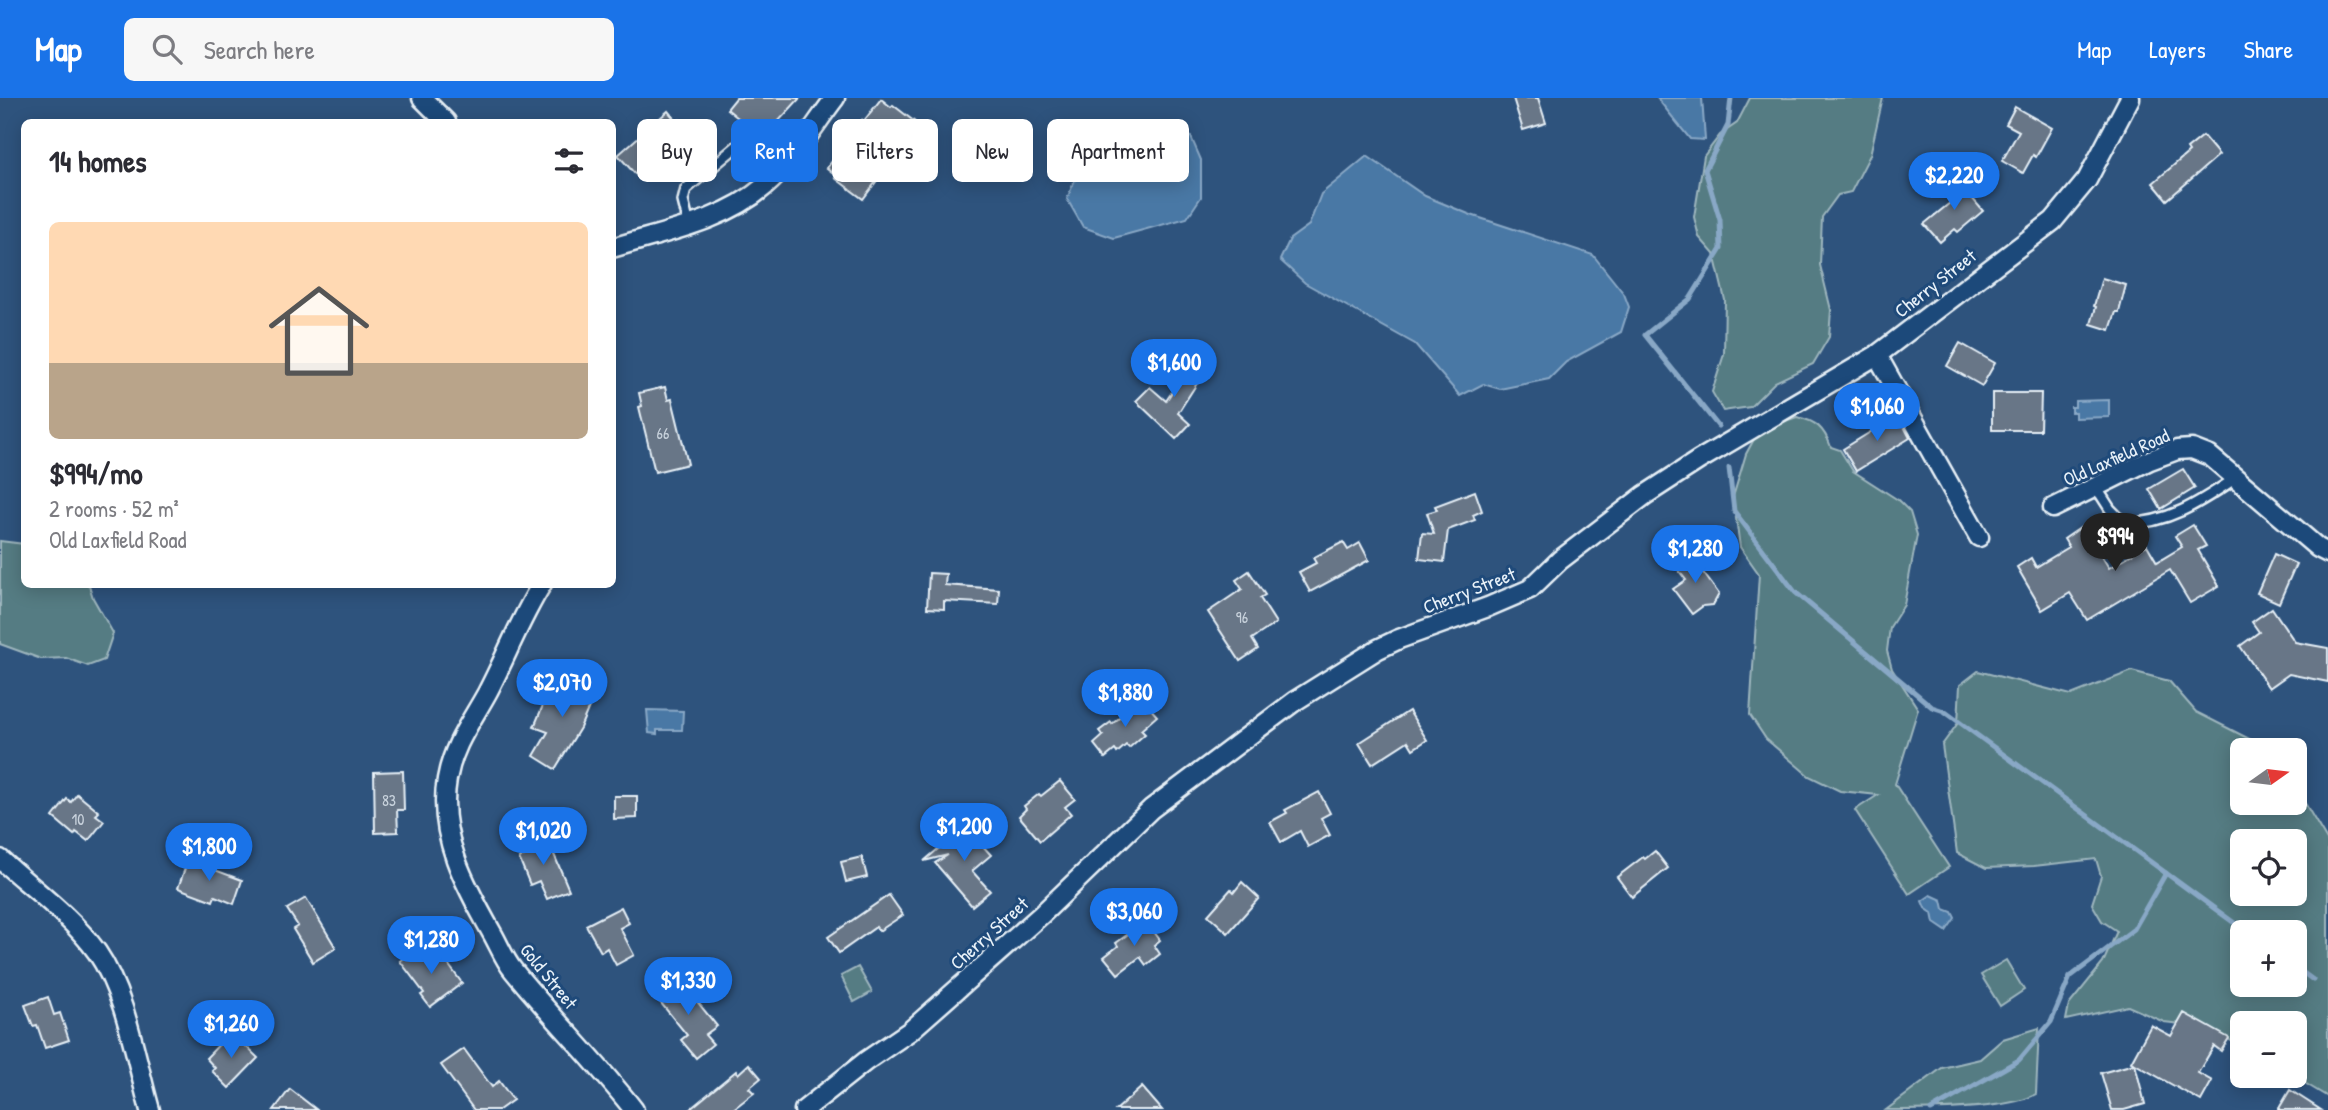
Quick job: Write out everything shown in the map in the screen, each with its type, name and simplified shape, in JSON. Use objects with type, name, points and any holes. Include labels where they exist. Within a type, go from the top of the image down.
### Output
[{"type":"street","points":[[422,98],[443,119]]},
{"type":"street","points":[[616,247],[733,209],[766,186],[779,172],[835,98]]},
{"type":"street","name":"Cherry Street","points":[[804,1110],[919,1023],[1041,915],[1151,808],[1295,701],[1378,649],[1530,589],[1560,561],[1672,477],[1877,355],[2053,221],[2097,164],[2130,98]]},
{"type":"street","points":[[1877,355],[1979,537]]},
{"type":"street","name":"Old Laxfield Road","points":[[2053,508],[2177,450],[2192,449],[2210,456],[2318,548],[2328,553]]},
{"type":"street","name":"Gold Street","points":[[539,588],[528,606],[487,693],[460,735],[447,778],[445,801],[448,826],[455,859],[467,890],[511,968],[634,1110]]},
{"type":"street","points":[[0,859],[61,912],[98,954],[117,990],[150,1110]]},
{"type":"lane","points":[[689,225],[683,201],[686,189],[731,151]]},
{"type":"lane","points":[[2096,487],[2110,509],[2126,524],[2146,523],[2194,507],[2236,478]]},
{"type":"green space","points":[[1750,98],[1883,98],[1870,155],[1851,192],[1838,195],[1822,217],[1820,265],[1831,310],[1829,337],[1813,364],[1775,382],[1750,407],[1723,411],[1712,392],[1724,354],[1725,300],[1714,254],[1699,237],[1694,217],[1704,156],[1720,135],[1737,123]]},
{"type":"green space","points":[[1797,417],[1818,426],[1831,447],[1840,450],[1853,471],[1898,500],[1910,512],[1917,535],[1904,605],[1890,627],[1887,651],[1892,669],[1918,709],[1895,784],[1949,867],[1909,894],[1855,810],[1878,795],[1840,791],[1809,776],[1766,739],[1750,715],[1759,574],[1740,547],[1733,497],[1746,454],[1759,430]]},
{"type":"green space","points":[[0,541],[21,544],[21,588],[90,588],[113,633],[104,660],[88,666],[66,658],[41,659],[0,644]]},
{"type":"green space","points":[[1978,671],[2071,695],[2132,671],[2169,681],[2196,712],[2247,738],[2230,738],[2230,816],[2306,816],[2307,807],[2328,842],[2328,1097],[2307,1084],[2307,1011],[2230,1011],[2230,1040],[2207,1027],[2164,1022],[2128,1006],[2066,1020],[2069,1005],[2103,963],[2117,931],[2102,921],[2092,904],[2101,876],[2096,859],[1986,868],[1957,853],[1942,745],[1958,723],[1960,685]]},
{"type":"green space","points":[[2006,960],[2024,990],[2000,1006],[1981,975]]},
{"type":"green space","points":[[858,967],[872,992],[854,1002],[841,976]]},
{"type":"green space","points":[[2039,1028],[2036,1094],[1987,1106],[1886,1110],[1942,1068],[1980,1059],[2003,1039]]},
{"type":"water","points":[[1657,98],[1702,98],[1705,140],[1690,139]]},
{"type":"water","points":[[1189,136],[1201,160],[1201,197],[1187,218],[1114,238],[1083,227],[1067,199],[1074,182],[1189,182]]},
{"type":"water","points":[[1367,156],[1425,196],[1471,215],[1593,255],[1624,294],[1629,307],[1621,332],[1566,362],[1549,379],[1500,389],[1483,384],[1460,396],[1415,344],[1305,283],[1280,260],[1290,239],[1309,225],[1321,194]]},
{"type":"water","points":[[2109,400],[2109,417],[2075,418],[2075,412],[2071,412],[2075,401]]},
{"type":"water","points":[[647,710],[683,711],[682,730],[657,730],[657,734],[649,733]]},
{"type":"water","points":[[1931,895],[1942,900],[1944,909],[1952,912],[1955,918],[1946,931],[1934,923],[1932,913],[1925,908],[1922,901]]},
{"type":"building","points":[[736,98],[800,98],[781,119],[739,119],[727,109]]},
{"type":"building","points":[[1513,98],[1538,98],[1546,123],[1523,130]]},
{"type":"building","points":[[881,99],[911,119],[865,119]]},
{"type":"building","points":[[2015,107],[2052,128],[2036,157],[2033,155],[2023,173],[2002,161],[2019,131],[2006,124]]},
{"type":"building","points":[[668,111],[675,119],[659,119]]},
{"type":"building","points":[[2203,136],[2219,155],[2167,200],[2153,183]]},
{"type":"building","points":[[637,138],[635,174],[618,155]]},
{"type":"building","points":[[1956,179],[1983,211],[1958,232],[1955,229],[1940,242],[1924,224],[1951,202],[1941,190]]},
{"type":"building","points":[[840,182],[876,182],[863,199]]},
{"type":"building","points":[[2102,278],[2126,285],[2119,312],[2116,312],[2110,330],[2091,324]]},
{"type":"building","points":[[1960,343],[1995,363],[1982,386],[1947,366]]},
{"type":"building","points":[[1197,354],[1210,363],[1178,413],[1190,424],[1176,439],[1136,401],[1150,387],[1166,401]]},
{"type":"building","points":[[665,387],[668,400],[672,399],[688,464],[655,472],[639,407],[642,406],[639,393]]},
{"type":"building","points":[[1992,393],[2041,393],[2040,430],[1992,430]]},
{"type":"building","points":[[1898,415],[1910,438],[1856,471],[1843,449]]},
{"type":"building","points":[[2183,469],[2195,488],[2161,509],[2149,489]]},
{"type":"building","points":[[1475,491],[1482,511],[1473,515],[1475,520],[1448,530],[1444,562],[1419,559],[1422,533],[1434,534],[1427,513],[1437,510],[1435,506]]},
{"type":"building","points":[[2193,525],[2206,546],[2198,550],[2219,586],[2190,603],[2170,570],[2087,620],[2070,593],[2042,610],[2017,567],[2031,558],[2036,567],[2069,547],[2064,539],[2083,526],[2109,568],[2147,545],[2157,562],[2182,547],[2175,536]]},
{"type":"building","points":[[1343,542],[1348,550],[1360,543],[1369,560],[1310,592],[1299,572],[1316,563],[1313,558]]},
{"type":"building","points":[[1695,553],[1706,568],[1702,571],[1719,594],[1713,605],[1703,606],[1692,614],[1673,589],[1686,580],[1676,567]]},
{"type":"building","points":[[2274,554],[2296,564],[2279,603],[2257,593]]},
{"type":"building","points":[[1249,571],[1265,595],[1260,598],[1276,623],[1252,639],[1258,649],[1240,661],[1208,612],[1242,589],[1236,580]]},
{"type":"building","points":[[929,573],[946,574],[945,585],[999,589],[998,604],[944,601],[944,609],[927,608]]},
{"type":"building","points":[[2272,608],[2295,642],[2328,648],[2328,682],[2289,674],[2269,688],[2240,646],[2259,632],[2252,622]]},
{"type":"building","points":[[569,672],[586,680],[582,690],[594,695],[580,728],[555,769],[534,756],[548,732],[534,727],[546,698],[553,703]]},
{"type":"building","points":[[1142,699],[1157,716],[1141,730],[1145,734],[1129,748],[1126,745],[1105,758],[1094,744],[1103,736],[1099,731],[1111,722],[1112,724]]},
{"type":"building","points":[[1409,711],[1427,740],[1413,749],[1408,741],[1372,764],[1359,743]]},
{"type":"building","points":[[403,771],[404,810],[397,810],[398,832],[375,833],[374,772]]},
{"type":"building","points":[[1060,781],[1075,799],[1065,807],[1071,814],[1040,841],[1019,816],[1026,809],[1024,806]]},
{"type":"building","points":[[1319,792],[1330,813],[1321,818],[1330,835],[1308,847],[1300,831],[1281,842],[1270,822],[1287,813],[1285,810]]},
{"type":"building","points":[[77,794],[99,812],[96,815],[104,821],[88,841],[76,832],[74,835],[53,817],[67,799],[71,802]]},
{"type":"building","points":[[614,796],[637,796],[637,818],[614,819]]},
{"type":"building","points":[[972,826],[986,841],[982,845],[991,855],[972,871],[990,891],[972,906],[935,863],[948,855],[924,861],[958,832],[961,835]]},
{"type":"building","points":[[545,833],[569,890],[547,899],[539,881],[530,885],[519,858],[527,854],[522,843]]},
{"type":"building","points":[[1655,851],[1668,868],[1632,897],[1617,877]]},
{"type":"building","points":[[862,857],[867,877],[846,882],[841,862]]},
{"type":"building","points":[[188,860],[242,880],[234,904],[215,896],[213,901],[178,888]]},
{"type":"building","points":[[1242,882],[1259,898],[1228,933],[1208,915],[1231,889],[1234,892]]},
{"type":"building","points":[[889,895],[903,915],[879,931],[876,927],[839,953],[828,937]]},
{"type":"building","points":[[306,898],[336,948],[313,962],[293,929],[298,926],[287,909]]},
{"type":"building","points":[[621,907],[629,923],[620,928],[634,955],[616,965],[607,948],[601,952],[586,925]]},
{"type":"building","points":[[1146,921],[1160,940],[1154,945],[1160,954],[1146,965],[1140,957],[1118,974],[1104,957],[1118,946],[1116,943]]},
{"type":"building","points":[[421,946],[438,966],[445,960],[462,983],[430,1007],[421,995],[424,993],[400,961]]},
{"type":"building","points":[[678,978],[717,1026],[705,1035],[713,1044],[696,1058],[681,1040],[687,1035],[656,997]]},
{"type":"building","points":[[48,997],[54,1015],[60,1013],[69,1040],[45,1048],[37,1025],[33,1026],[25,1005]]},
{"type":"building","points":[[2184,1013],[2229,1038],[2221,1051],[2214,1046],[2198,1073],[2212,1081],[2201,1101],[2135,1064],[2145,1104],[2124,1110],[2112,1110],[2101,1073],[2134,1064],[2131,1062],[2151,1025],[2171,1036]]},
{"type":"building","points":[[231,1032],[258,1058],[229,1088],[212,1071],[215,1068],[206,1058]]},
{"type":"building","points":[[464,1049],[492,1087],[499,1081],[513,1100],[499,1110],[474,1110],[441,1065]]},
{"type":"building","points":[[749,1064],[761,1078],[749,1088],[754,1093],[732,1110],[689,1110],[736,1071],[738,1074]]},
{"type":"building","points":[[1142,1087],[1162,1110],[1116,1110]]},
{"type":"building","points":[[290,1089],[317,1110],[274,1110]]},
{"type":"building","points":[[2290,1090],[2321,1110],[2278,1110]]},
{"type":"waterway","points":[[1718,426],[1645,335],[1690,299],[1721,249],[1720,220],[1705,170],[1728,125],[1731,98]]},
{"type":"waterway","points":[[1729,468],[1734,511],[1795,592],[1932,707],[1944,711],[2230,920]]},
{"type":"waterway","points":[[1931,1110],[2019,1060],[2051,1022],[2070,977],[2134,929],[2166,873]]},
{"type":"waterway","points":[[2307,976],[2313,980]]}]
